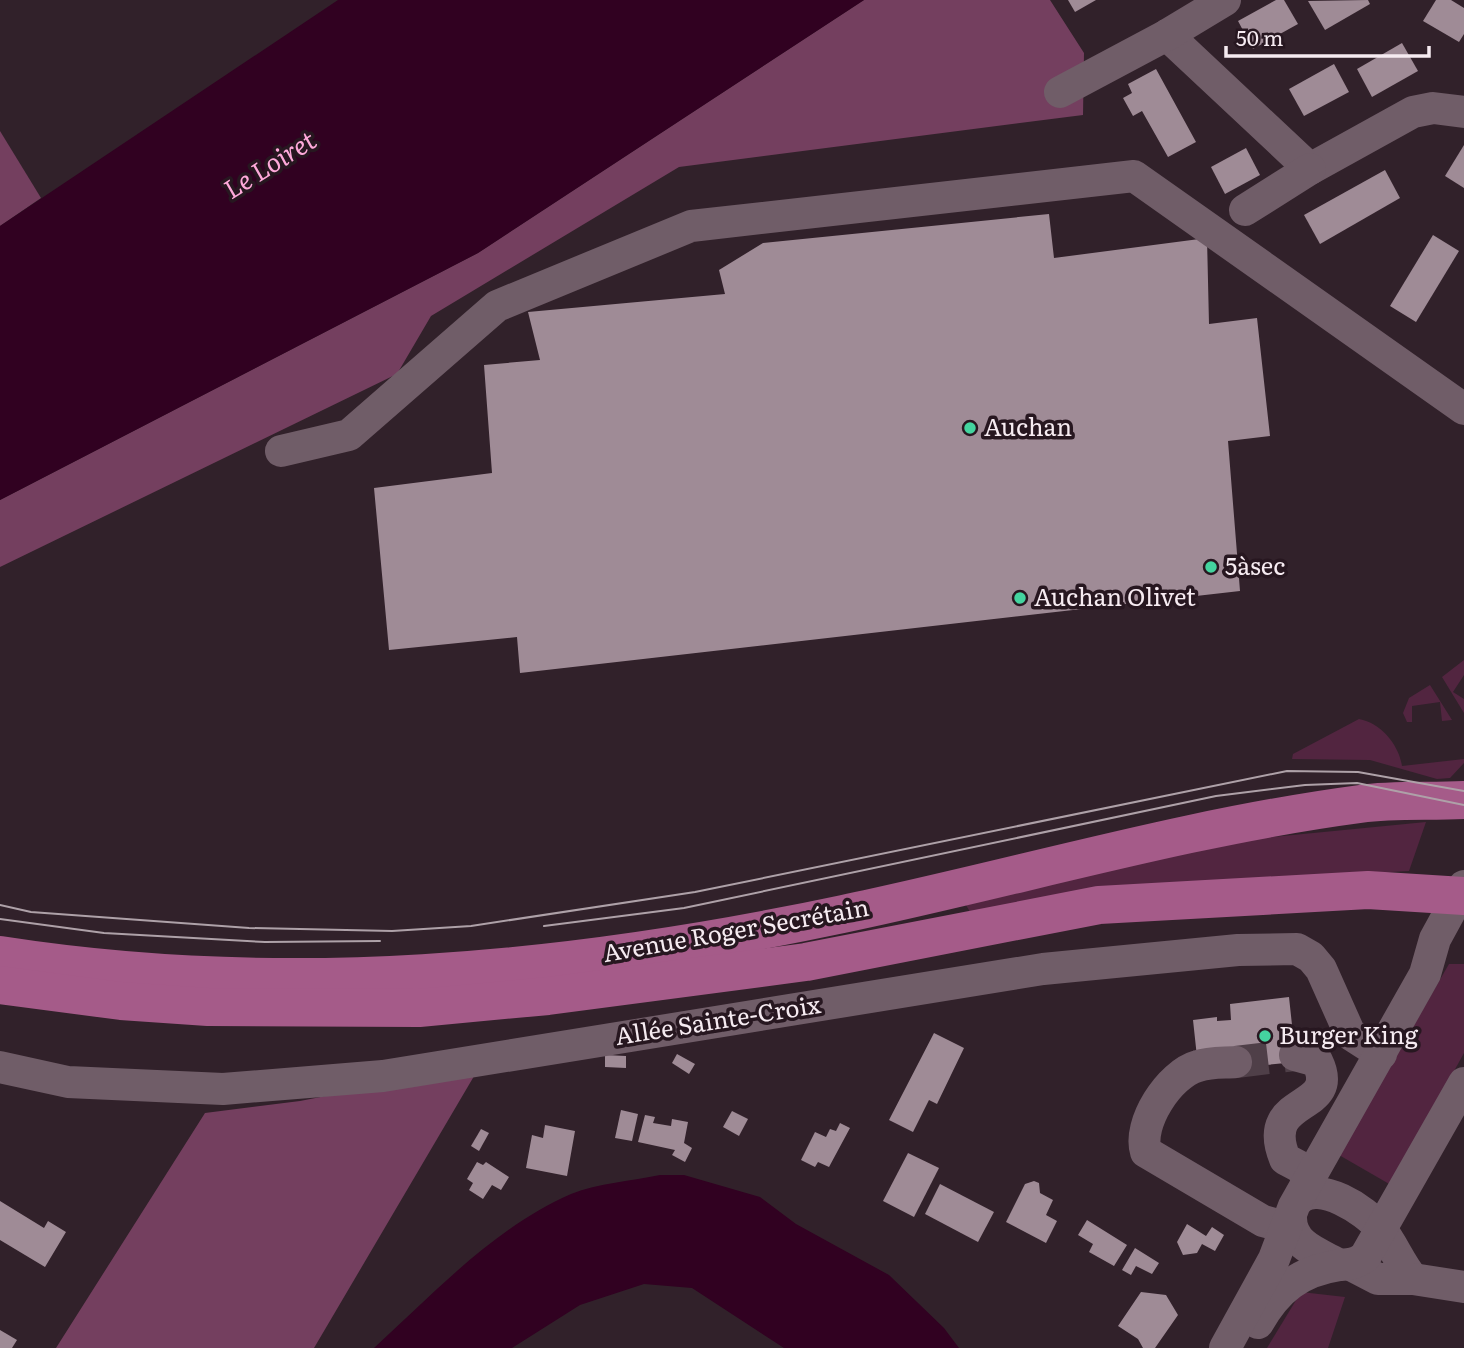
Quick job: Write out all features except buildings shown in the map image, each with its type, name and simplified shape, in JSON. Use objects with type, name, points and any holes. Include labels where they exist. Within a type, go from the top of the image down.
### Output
[{"type":"main road","name":"Avenue Roger Secrétain","points":[[0,955],[133,973],[266,979],[438,974],[542,964],[838,915],[1188,835],[1360,804],[1464,800]]},
{"type":"main road","name":"Avenue Roger Secrétain","points":[[0,985],[121,1001],[208,1007],[419,1008],[548,996],[806,962],[1099,905],[1368,890],[1462,893]]},
{"type":"street","points":[[1060,92],[1167,35],[1225,0]]},
{"type":"street","points":[[1167,35],[1310,169]]},
{"type":"street","points":[[1245,210],[1310,169],[1413,112],[1433,108],[1464,112]]},
{"type":"street","points":[[281,451],[349,435],[497,306],[691,226],[1134,176],[1464,409]]},
{"type":"street","points":[[1225,1348],[1274,1259],[1296,1206],[1425,974],[1435,939],[1462,893]]},
{"type":"street","name":"Allée Sainte-Croix","points":[[0,1067],[68,1082],[223,1089],[383,1076],[1043,969],[1238,950],[1297,949],[1311,957],[1321,969],[1350,1034],[1381,1054]]},
{"type":"street","points":[[1295,1055],[1317,1060],[1322,1070],[1319,1091],[1314,1098],[1291,1110],[1281,1124],[1278,1139],[1285,1159],[1302,1168],[1291,1230],[1297,1241],[1378,1279],[1413,1279],[1464,1287]]},
{"type":"street","points":[[1236,1062],[1197,1066],[1182,1074],[1166,1089],[1143,1130],[1146,1152],[1276,1227],[1311,1192],[1320,1192],[1366,1216],[1382,1230],[1413,1279]]},
{"type":"street","points":[[1243,1348],[1278,1292],[1291,1282],[1365,1258],[1464,1083]]},
{"type":"shaded area","points":[[864,0],[1050,0],[1084,53],[1083,115],[679,167],[431,316],[397,374],[0,567],[0,500],[478,253]]},
{"type":"shaded area","points":[[0,131],[41,198],[0,226]]},
{"type":"shaded area","points":[[1464,660],[1464,675],[1453,692],[1464,699],[1464,713],[1442,677]]},
{"type":"shaded area","points":[[1430,685],[1452,720],[1442,721],[1440,702],[1412,706],[1412,722],[1407,722],[1403,713],[1409,698]]},
{"type":"shaded area","points":[[1359,719],[1375,725],[1388,736],[1397,750],[1402,766],[1464,759],[1464,763],[1450,778],[1437,779],[1370,760],[1292,759],[1293,754]]},
{"type":"shaded area","points":[[1426,822],[1409,871],[1095,888],[970,912],[966,905],[1148,861],[1263,838]]},
{"type":"shaded area","points":[[1449,964],[1464,964],[1464,1053],[1391,1185],[1339,1155]]},
{"type":"shaded area","points":[[480,1066],[314,1348],[56,1348],[205,1113],[300,1101]]},
{"type":"shaded area","points":[[1301,1292],[1345,1297],[1328,1348],[1267,1348]]},
{"type":"water","name":"Le Loiret","points":[[338,0],[864,0],[478,253],[0,500],[0,226]]},
{"type":"water","points":[[660,1175],[684,1175],[760,1197],[796,1224],[889,1275],[944,1328],[959,1348],[784,1348],[692,1288],[644,1284],[580,1305],[512,1348],[374,1348],[491,1243],[543,1208],[581,1190]]},
{"type":"tunnel","points":[[1236,1062],[1295,1055]]},
{"type":"tram line","points":[[0,905],[31,912],[249,928],[392,931],[471,926],[695,892],[1287,771],[1358,772],[1464,791]]},
{"type":"tram line","points":[[544,926],[684,908],[1216,796],[1305,785],[1357,783],[1464,805]]},
{"type":"tram line","points":[[0,919],[104,933],[265,942],[380,941]]},
{"type":"place","name":"Auchan","points":[[970,428]]},
{"type":"place","name":"5àsec","points":[[1211,567]]},
{"type":"place","name":"Auchan Olivet","points":[[1020,598]]},
{"type":"place","name":"Burger King","points":[[1265,1036]]}]
